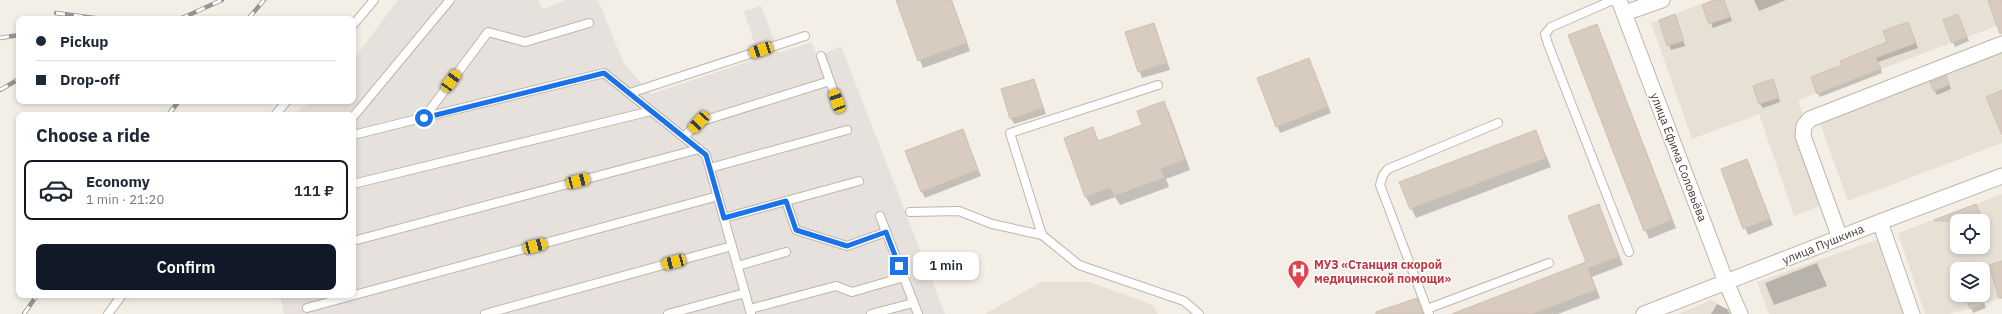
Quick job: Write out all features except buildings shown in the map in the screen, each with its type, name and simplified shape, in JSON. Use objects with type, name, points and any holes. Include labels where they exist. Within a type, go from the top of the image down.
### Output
[{"type":"street","points":[[1622,6],[1662,0]]},
{"type":"street","name":"улица Ефима Соловьёва","points":[[1622,6],[1726,282],[1740,314]]},
{"type":"street","points":[[1840,238],[1803,136],[1804,126],[1810,119],[2002,44]]},
{"type":"street","name":"улица Пушкина","points":[[1644,314],[2002,176]]},
{"type":"street","points":[[1880,222],[1912,314]]},
{"type":"lane","points":[[356,21],[374,0]]},
{"type":"lane","points":[[356,113],[450,0]]},
{"type":"lane","points":[[1613,0],[1551,27],[1545,34],[1629,252]]},
{"type":"lane","points":[[424,118],[488,32],[525,42],[589,23]]},
{"type":"lane","points":[[630,93],[805,36]]},
{"type":"lane","points":[[821,56],[837,101]]},
{"type":"lane","points":[[356,134],[604,73],[706,155],[750,312],[836,286],[852,292],[904,277]]},
{"type":"lane","points":[[684,138],[699,122],[830,81]]},
{"type":"lane","points":[[1042,235],[1010,133],[1158,85]]},
{"type":"lane","points":[[278,112],[284,104]]},
{"type":"lane","points":[[356,183],[651,111]]},
{"type":"lane","points":[[1498,123],[1388,169],[1383,175],[1380,185],[1428,311],[1549,263]]},
{"type":"lane","points":[[710,168],[847,130]]},
{"type":"lane","points":[[356,240],[699,149]]},
{"type":"lane","points":[[724,218],[859,181]]},
{"type":"lane","points":[[356,295],[718,196]]},
{"type":"lane","points":[[786,201],[796,230],[840,244],[847,246],[886,232]]},
{"type":"lane","points":[[910,212],[960,211],[992,224],[1042,235],[1080,265],[1184,301],[1199,314]]},
{"type":"lane","points":[[880,216],[918,314]]},
{"type":"lane","points":[[485,314],[732,246]]},
{"type":"lane","points":[[737,266],[786,252]]},
{"type":"lane","points":[[668,314],[745,293]]},
{"type":"lane","points":[[108,314],[120,298]]},
{"type":"lane","points":[[307,308],[344,298]]},
{"type":"lane","points":[[872,314],[914,303]]},
{"type":"shaded area","points":[[398,0],[538,0],[543,9],[566,0],[598,0],[624,64],[651,94],[759,58],[744,11],[761,6],[779,53],[812,42],[817,57],[841,46],[945,314],[284,314],[281,298],[356,298],[356,112],[296,112],[308,104],[356,104],[356,56]]},
{"type":"shaded area","points":[[1712,0],[2002,0],[2002,24],[1798,100],[1833,201],[1794,216],[1759,114],[1692,139],[1651,23]]},
{"type":"shaded area","points":[[2002,46],[2002,143],[1848,201],[1817,115]]},
{"type":"shaded area","points":[[2002,194],[2002,298],[1990,302],[1990,262],[1950,262],[1950,302],[1989,302],[1950,314],[1925,314],[1898,233]]},
{"type":"shaded area","points":[[1879,239],[1906,314],[1769,314],[1757,282]]},
{"type":"shaded area","points":[[1041,282],[1090,282],[1153,305],[1158,314],[985,314]]},
{"type":"shaded area","points":[[1711,300],[1736,314],[1678,314]]},
{"type":"railway","points":[[187,16],[222,0]]},
{"type":"railway","points":[[251,16],[264,0]]},
{"type":"railway","points":[[56,13],[79,16]]},
{"type":"railway","points":[[0,38],[16,35]]},
{"type":"railway","points":[[0,90],[16,81]]},
{"type":"railway","points":[[170,112],[177,104]]},
{"type":"railway","points":[[24,314],[35,298]]},
{"type":"place","name":"МУЗ «Станция скорой медицинской помощи»","points":[[1299,290]]},
{"type":"route","points":[[424,118],[604,73],[706,155],[724,218],[786,201],[796,230],[847,246],[886,232],[899,266]]}]
